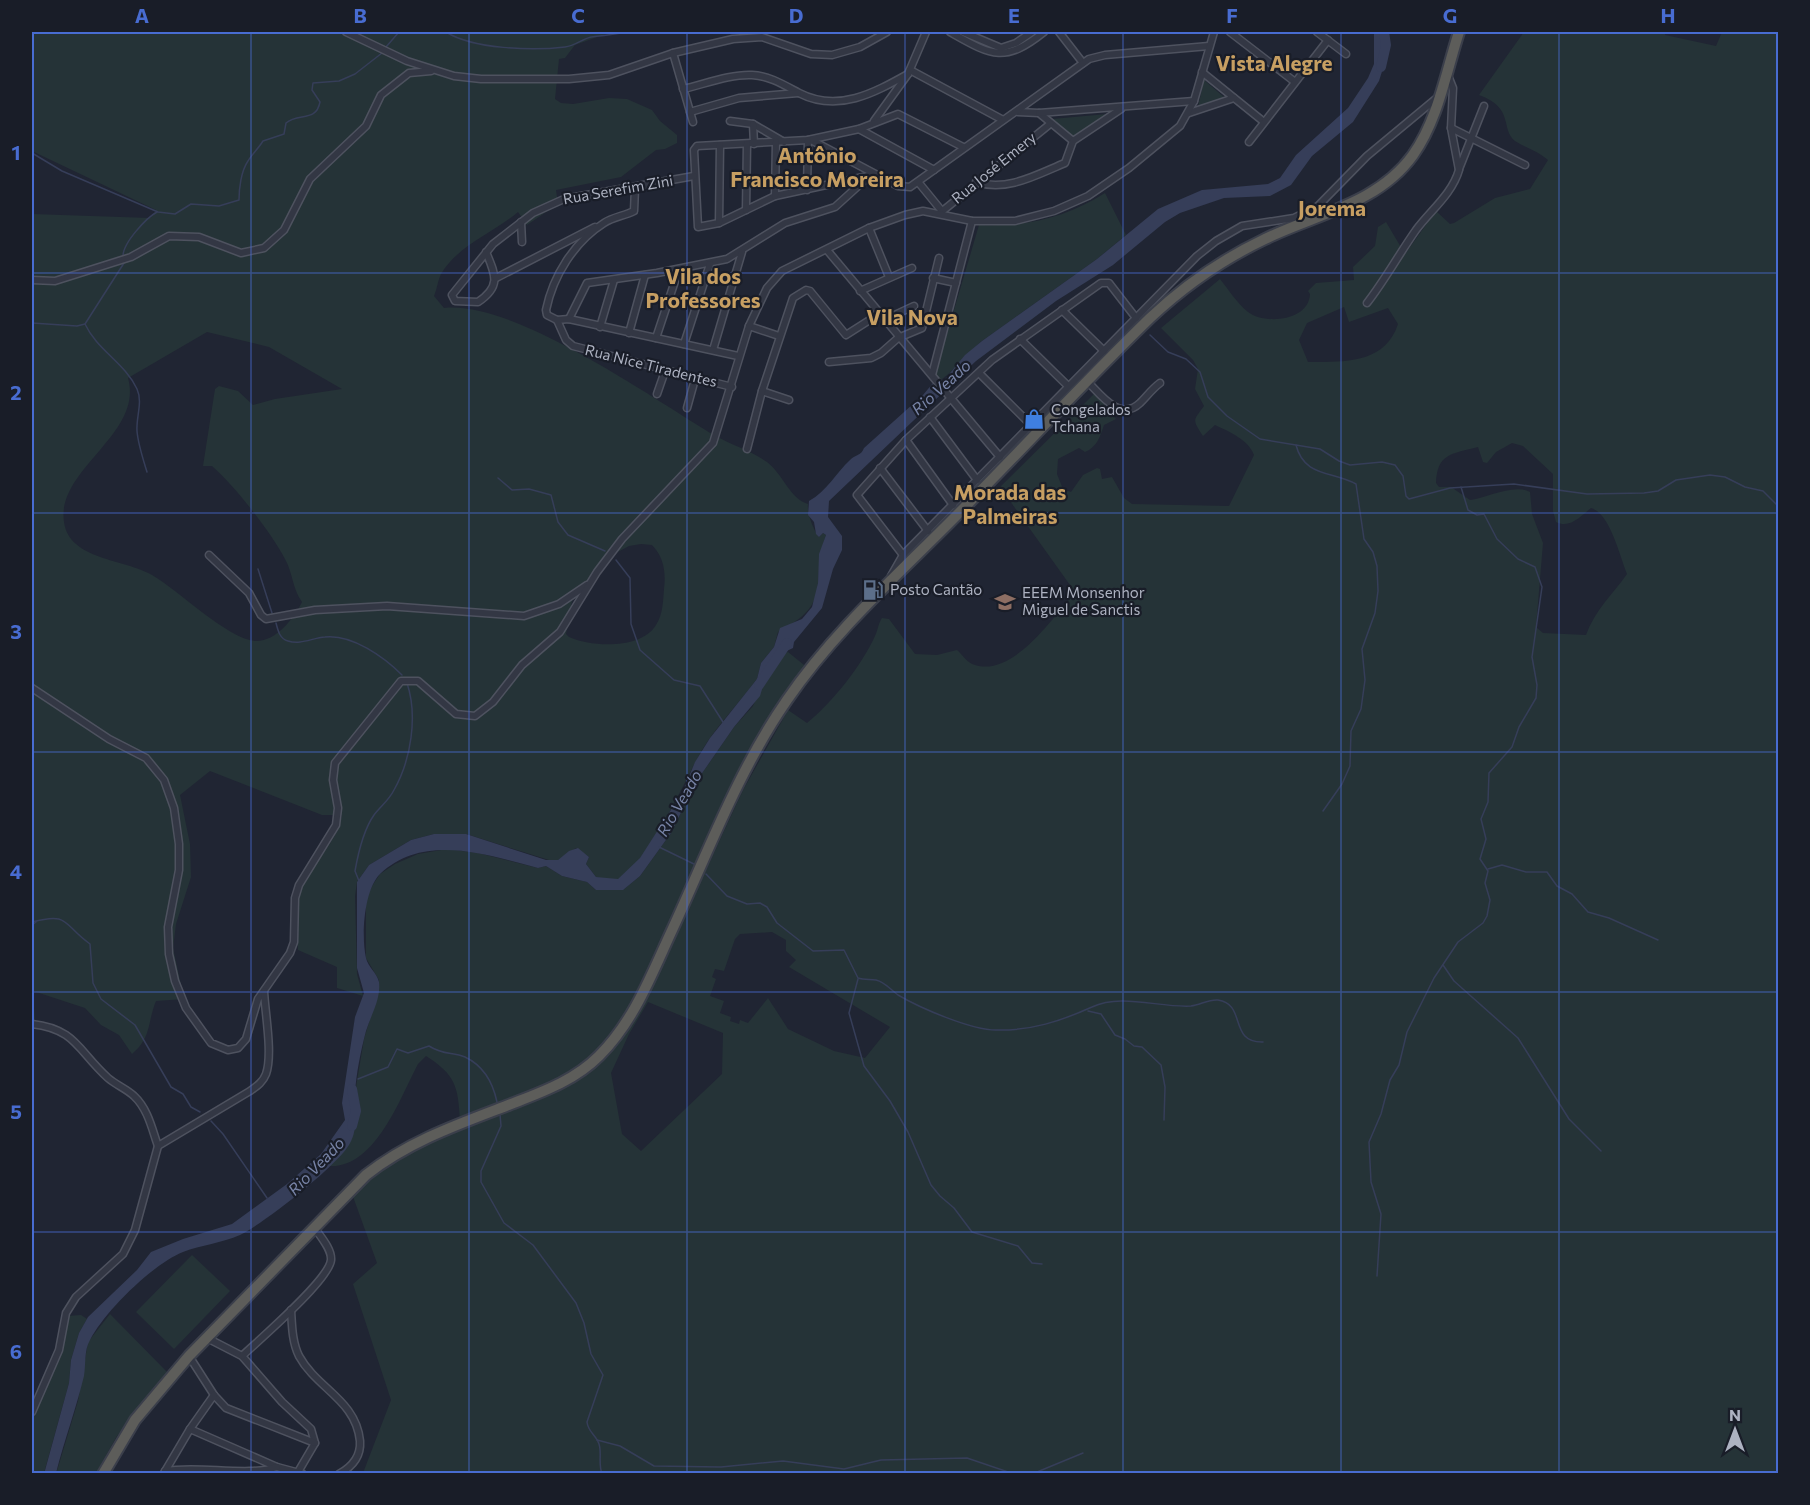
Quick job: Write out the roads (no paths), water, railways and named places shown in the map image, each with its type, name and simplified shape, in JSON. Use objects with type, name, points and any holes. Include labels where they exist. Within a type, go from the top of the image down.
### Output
[{"type":"highway","points":[[103,1473],[135,1420],[206,1337],[344,1195],[389,1157],[420,1140],[562,1083],[597,1058],[624,1028],[642,995],[728,810],[768,731],[786,702],[830,645],[1152,316],[1201,277],[1261,241],[1348,205],[1391,179],[1422,141],[1459,32]]},
{"type":"street","points":[[346,32],[434,70],[481,79],[581,79],[626,71],[673,53],[753,37],[771,39],[821,55],[850,51],[888,32]]},
{"type":"street","points":[[871,42],[874,32]]},
{"type":"street","points":[[874,121],[909,72],[926,32]]},
{"type":"street","points":[[950,32],[984,49],[1006,53],[1020,50],[1044,32]]},
{"type":"street","points":[[963,32],[1001,48],[1016,43],[1032,32]]},
{"type":"street","points":[[1059,32],[1083,63]]},
{"type":"street","points":[[32,688],[109,739],[146,758],[164,780],[177,821],[180,856],[176,892],[168,927],[169,954],[175,981],[186,1008],[211,1043],[228,1050],[238,1048],[246,1039],[258,999],[290,953],[294,942],[295,898],[299,885],[336,825],[338,808],[333,771],[346,746],[370,722],[395,686],[407,679],[424,686],[461,716],[475,716],[484,711],[522,665],[560,632],[592,580],[633,525],[695,465],[713,443],[749,326],[761,297],[782,271],[869,228],[905,215],[923,211],[941,211],[972,221],[1015,221],[1073,204],[1110,181],[1166,140],[1189,113],[1214,32]]},
{"type":"street","points":[[1230,32],[1295,82]]},
{"type":"street","points":[[1317,32],[1346,54]]},
{"type":"street","points":[[1249,142],[1328,40]]},
{"type":"street","points":[[810,140],[870,174],[898,186],[910,187],[919,183],[963,147],[1018,112],[1083,63],[1105,55],[1209,46]]},
{"type":"street","points":[[673,53],[693,122]]},
{"type":"street","points":[[32,280],[48,281],[66,278],[131,257],[169,236],[199,237],[241,254],[264,248],[284,230],[310,179],[366,126],[381,95],[409,73],[434,70]]},
{"type":"street","points":[[683,89],[752,75],[771,79],[821,101],[846,101],[879,90],[909,72]]},
{"type":"street","points":[[909,72],[1003,120]]},
{"type":"street","points":[[1202,72],[1264,122]]},
{"type":"street","points":[[1446,73],[1454,88],[1451,128],[1459,170]]},
{"type":"street","points":[[690,112],[739,98],[799,93]]},
{"type":"street","points":[[888,584],[903,555],[1192,261],[1225,235],[1248,225],[1294,218],[1318,206],[1367,156],[1438,97]]},
{"type":"street","points":[[1189,113],[1234,98]]},
{"type":"street","points":[[1018,112],[1039,114],[1120,109],[1194,101]]},
{"type":"street","points":[[1367,303],[1417,229],[1450,189],[1484,106]]},
{"type":"street","points":[[976,182],[1001,186],[1040,174],[1067,161],[1074,141],[1120,109]]},
{"type":"street","points":[[1039,114],[1074,141]]},
{"type":"street","points":[[870,174],[775,196],[718,223],[700,228],[694,176],[694,150],[697,146],[810,140],[859,129],[874,121],[900,115],[963,147]]},
{"type":"street","points":[[730,121],[753,124],[784,142]]},
{"type":"street","points":[[747,210],[753,124]]},
{"type":"street","name":"Rua José Emery","points":[[941,211],[1050,124]]},
{"type":"street","points":[[1451,128],[1525,165]]},
{"type":"street","points":[[859,129],[934,170]]},
{"type":"street","points":[[807,190],[810,140]]},
{"type":"street","points":[[775,196],[776,142]]},
{"type":"street","points":[[718,223],[720,145]]},
{"type":"street","points":[[569,319],[587,283],[710,264],[742,251],[762,235],[785,223],[835,207],[870,174]]},
{"type":"street","name":"Rua Serefim Zini","points":[[496,278],[486,296],[478,302],[463,303],[452,298],[486,252],[521,222],[555,202],[694,176]]},
{"type":"street","points":[[919,183],[941,211]]},
{"type":"street","points":[[486,252],[496,278],[604,223],[634,211],[634,188]]},
{"type":"street","points":[[932,375],[972,221]]},
{"type":"street","points":[[521,222],[522,242]]},
{"type":"street","points":[[604,223],[577,247],[558,274],[546,310],[547,315],[557,320],[569,319],[738,356]]},
{"type":"street","points":[[869,228],[889,277]]},
{"type":"street","points":[[827,250],[898,338],[950,395],[1000,457]]},
{"type":"street","points":[[712,350],[742,251]]},
{"type":"street","points":[[829,362],[871,358],[881,353],[898,338],[919,330],[926,316],[939,258]]},
{"type":"street","points":[[684,344],[710,264]]},
{"type":"street","points":[[860,291],[912,268]]},
{"type":"street","points":[[656,338],[679,269]]},
{"type":"street","points":[[629,333],[645,275]]},
{"type":"street","points":[[933,278],[956,284]]},
{"type":"street","points":[[600,327],[614,280]]},
{"type":"street","points":[[903,555],[858,498],[858,492],[950,395],[1020,339],[1101,284],[1109,283],[1136,318]]},
{"type":"street","points":[[747,449],[762,391],[790,303],[806,290],[846,335],[879,314]]},
{"type":"street","points":[[884,320],[914,306]]},
{"type":"street","points":[[1062,310],[1104,351]]},
{"type":"street","name":"Rua Nice Tiradentes","points":[[557,320],[570,344],[732,387]]},
{"type":"street","points":[[749,326],[779,336]]},
{"type":"street","points":[[1020,339],[1068,386]]},
{"type":"street","points":[[657,394],[665,370]]},
{"type":"street","points":[[979,373],[1031,425]]},
{"type":"street","points":[[687,408],[696,379]]},
{"type":"street","points":[[1087,381],[1115,408],[1122,410],[1138,405],[1160,383]]},
{"type":"street","points":[[762,391],[789,400]]},
{"type":"street","points":[[930,417],[977,480]]},
{"type":"street","points":[[906,440],[953,505]]},
{"type":"street","points":[[880,468],[927,531]]},
{"type":"street","points":[[209,555],[249,593],[261,615],[266,619],[315,610],[387,606],[524,616],[559,604],[592,580]]},
{"type":"street","points":[[158,1146],[261,1083],[268,1062],[264,991]]},
{"type":"street","points":[[32,1024],[48,1026],[66,1033],[110,1081],[135,1096],[147,1115],[158,1146],[135,1230],[123,1254],[76,1297],[66,1313],[59,1350],[32,1412]]},
{"type":"street","points":[[242,1356],[291,1310],[321,1277],[331,1260],[326,1244],[314,1227]]},
{"type":"street","points":[[291,1310],[294,1341],[299,1356],[357,1420],[360,1447],[358,1457],[339,1473]]},
{"type":"street","points":[[190,1429],[277,1467],[301,1473],[315,1443],[311,1430],[282,1402],[242,1356],[206,1337]]},
{"type":"street","points":[[189,1356],[214,1395],[235,1413],[315,1443]]},
{"type":"street","points":[[164,1472],[214,1395]]},
{"type":"street","points":[[164,1472],[191,1468],[258,1471],[277,1467]]},
{"type":"water","points":[[1374,32],[1385,32],[1385,62],[1379,81],[1353,122],[1312,156],[1291,185],[1270,196],[1224,198],[1180,213],[1165,222],[1113,265],[1056,301],[976,361],[829,501],[828,517],[842,536],[842,550],[833,569],[822,608],[794,642],[793,648],[776,656],[770,663],[760,696],[734,727],[696,782],[671,833],[640,876],[623,890],[596,890],[587,882],[562,876],[546,866],[538,868],[457,850],[436,850],[416,854],[397,861],[380,874],[370,891],[364,926],[366,958],[378,979],[379,988],[377,1001],[366,1031],[356,1078],[355,1128],[351,1141],[339,1158],[327,1169],[265,1219],[240,1235],[183,1252],[171,1258],[144,1277],[118,1303],[97,1328],[88,1344],[84,1376],[56,1473],[44,1474],[69,1383],[71,1360],[79,1333],[88,1317],[137,1270],[151,1252],[183,1239],[232,1224],[287,1184],[321,1154],[345,1120],[342,1103],[355,1017],[364,993],[357,968],[357,882],[369,865],[411,840],[434,834],[466,834],[546,860],[558,860],[569,851],[578,848],[589,857],[586,864],[596,877],[618,879],[640,858],[683,791],[695,762],[710,738],[757,679],[761,663],[774,647],[780,628],[802,619],[812,607],[818,583],[819,554],[826,535],[823,533],[819,537],[816,534],[814,522],[808,515],[809,501],[933,383],[945,379],[965,355],[1097,259],[1158,209],[1202,190],[1268,184],[1280,178],[1296,155],[1348,108],[1368,78],[1374,64]]},
{"type":"waterway","points":[[386,47],[399,32]]},
{"type":"waterway","points":[[446,32],[471,42],[536,49],[569,46],[591,37],[628,32]]},
{"type":"waterway","name":"Rio Veado","points":[[1381,67],[1386,45],[1384,32]]},
{"type":"waterway","points":[[32,153],[62,171],[158,212],[175,214],[191,204],[219,206],[239,200],[244,170],[263,141],[284,134],[286,123],[291,120],[315,113],[320,102],[312,90],[313,83],[339,81],[355,74],[382,53]]},
{"type":"waterway","points":[[123,256],[127,244],[136,231],[157,212]]},
{"type":"waterway","points":[[32,323],[77,326],[85,324],[124,263]]},
{"type":"waterway","points":[[85,324],[96,341],[132,380],[137,389],[139,394],[138,436],[147,472]]},
{"type":"waterway","points":[[1150,335],[1168,352],[1186,359],[1200,372],[1208,397],[1227,416],[1260,439],[1320,449],[1350,465],[1382,462],[1395,465],[1403,476],[1406,496],[1409,499],[1450,488],[1514,484],[1587,494],[1644,493],[1658,491],[1676,480],[1710,475],[1725,477],[1745,487],[1763,491],[1778,506]]},
{"type":"waterway","points":[[1296,445],[1305,463],[1312,468],[1356,484],[1364,539],[1373,552],[1377,566],[1378,591],[1375,613],[1362,649],[1365,680],[1361,709],[1351,731],[1350,766],[1342,784],[1323,811]]},
{"type":"waterway","points":[[498,478],[512,490],[529,489],[551,495],[558,522],[568,535],[605,551]]},
{"type":"waterway","points":[[1377,1276],[1381,1214],[1371,1182],[1369,1142],[1381,1114],[1390,1080],[1399,1065],[1407,1032],[1434,978],[1458,942],[1483,923],[1487,916],[1490,900],[1485,883],[1488,871],[1480,859],[1486,839],[1481,819],[1488,802],[1489,773],[1512,747],[1519,727],[1536,698],[1537,685],[1532,657],[1542,587],[1535,567],[1518,559],[1497,539],[1484,514],[1477,515],[1468,510],[1461,487]]},
{"type":"waterway","points":[[616,560],[630,578],[631,624],[640,650],[674,680],[700,686],[723,722]]},
{"type":"waterway","points":[[258,569],[272,613]]},
{"type":"waterway","points":[[276,623],[281,637],[285,640],[297,642],[335,637],[346,639],[377,654],[402,675]]},
{"type":"waterway","name":"Rio Veado","points":[[759,685],[787,643]]},
{"type":"waterway","points":[[359,881],[355,871],[364,834],[374,815],[394,790],[405,765],[412,723],[407,683]]},
{"type":"waterway","points":[[659,847],[696,865]]},
{"type":"waterway","points":[[1488,869],[1502,865],[1526,872],[1547,872],[1557,886],[1572,894],[1588,912],[1609,918],[1658,940]]},
{"type":"waterway","points":[[706,874],[727,896],[747,904],[760,903],[767,907],[777,923],[813,951],[844,950],[858,978],[879,981],[898,995],[932,1012],[973,1026],[996,1030],[1034,1027],[1115,1001],[1191,1006],[1218,1000],[1227,1003],[1232,1008],[1245,1036],[1252,1041],[1263,1042]]},
{"type":"waterway","points":[[32,922],[60,919],[90,944],[93,983],[101,999],[135,1025],[171,1087],[183,1094],[191,1107],[200,1112]]},
{"type":"waterway","points":[[32,925],[36,922]]},
{"type":"waterway","points":[[1443,965],[1454,981],[1518,1038],[1569,1119],[1601,1151]]},
{"type":"waterway","points":[[858,979],[849,1013],[864,1066],[890,1101],[908,1132],[931,1185],[954,1208],[972,1232],[1018,1246],[1032,1263],[1042,1264]]},
{"type":"waterway","points":[[1088,1011],[1101,1014],[1115,1035],[1134,1046],[1142,1047],[1161,1065],[1165,1087],[1164,1120]]},
{"type":"waterway","points":[[358,1079],[388,1067],[397,1049],[408,1053],[429,1046],[439,1051],[465,1057],[477,1065],[490,1082],[497,1102]]},
{"type":"waterway","name":"Rio Veado","points":[[352,1089],[356,1111],[352,1126]]},
{"type":"waterway","points":[[500,1114],[501,1126],[481,1171],[481,1182],[504,1223],[533,1245],[576,1303],[584,1323],[591,1354],[603,1375],[587,1422],[599,1444],[602,1474]]},
{"type":"waterway","points":[[211,1121],[223,1134],[267,1198]]},
{"type":"waterway","points":[[597,1440],[620,1446],[654,1466],[721,1467],[783,1461],[844,1469],[881,1460],[967,1458],[1014,1474]]},
{"type":"waterway","points":[[1027,1474],[1083,1453]]},
{"type":"place","name":"Congelados Tchana","points":[[1034,419]]},
{"type":"place","name":"Posto Cantão","points":[[873,590]]},
{"type":"place","name":"EEEM Monsenhor Miguel de Sanctis","points":[[1005,602]]},
{"type":"district","name":"Vista Alegre","points":[[1274,64]]},
{"type":"district","name":"Antônio Francisco Moreira","points":[[817,168]]},
{"type":"district","name":"Jorema","points":[[1332,209]]},
{"type":"district","name":"Vila dos Professores","points":[[703,289]]},
{"type":"district","name":"Vila Nova","points":[[912,318]]},
{"type":"district","name":"Morada das Palmeiras","points":[[1010,505]]}]
